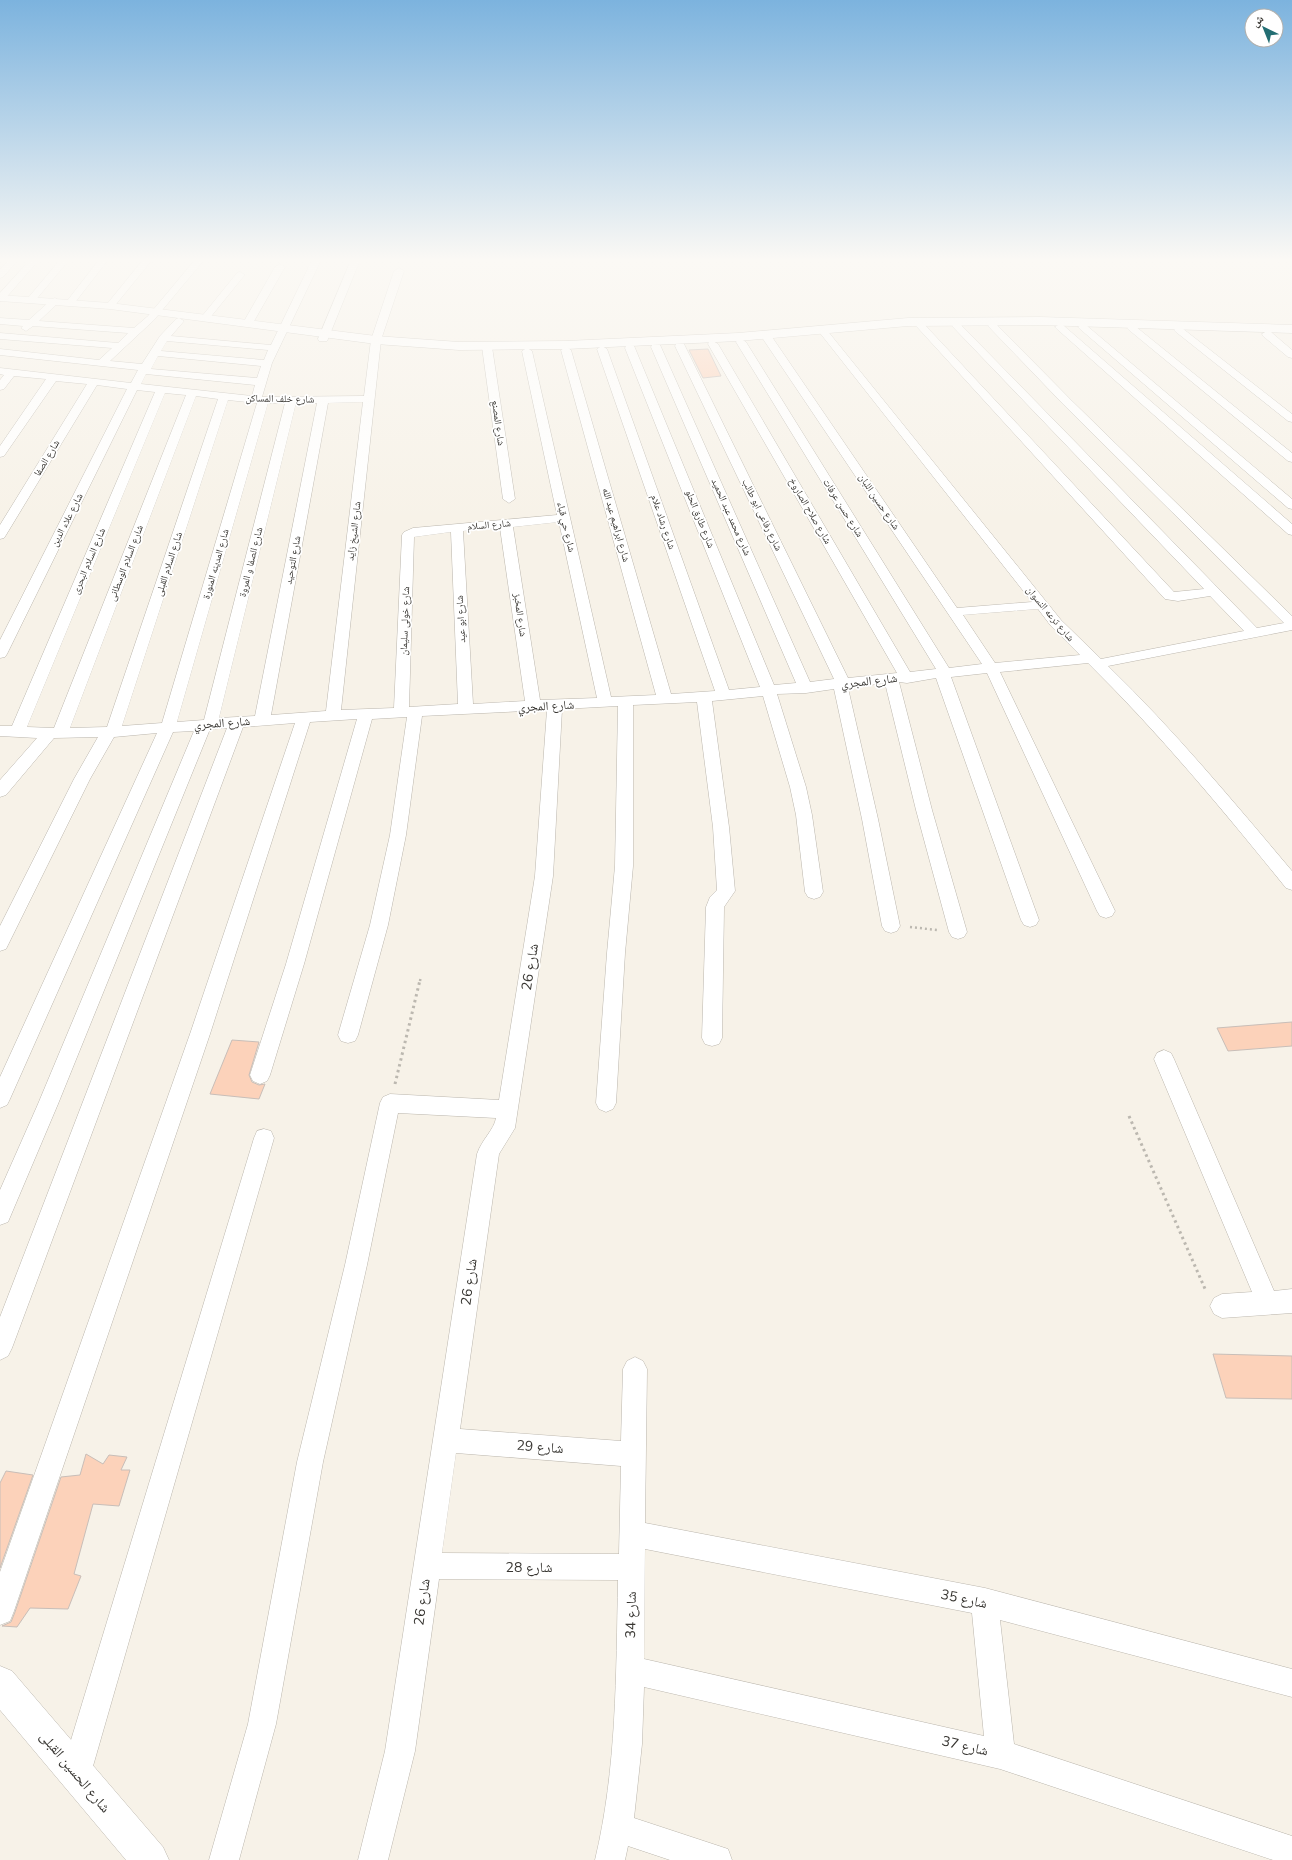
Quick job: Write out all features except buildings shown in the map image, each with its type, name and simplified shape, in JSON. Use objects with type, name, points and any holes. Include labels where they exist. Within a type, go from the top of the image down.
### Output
[{"type":"main road","points":[[405,347],[430,350],[538,347]]},
{"type":"main road","points":[[488,349],[527,351],[661,347]]},
{"type":"main road","name":"شارع الحسين القبلى","points":[[0,1683],[150,1860]]},
{"type":"street","points":[[102,363],[119,347]]},
{"type":"street","name":"شارع علاء الدين","points":[[0,654],[134,386],[159,347]]},
{"type":"street","points":[[261,347],[274,348]]},
{"type":"street","name":"شارع الشيخ زايد","points":[[333,716],[376,347]]},
{"type":"street","name":"شارع محمد عبد الحميد","points":[[656,347],[806,688]]},
{"type":"street","name":"شارع رفاعى ابو طالب","points":[[680,347],[842,684],[891,926]]},
{"type":"street","name":"شارع صلاح الصاروخ","points":[[715,347],[907,678]]},
{"type":"street","name":"شارع حسن عرفات","points":[[744,347],[944,674],[1030,920]]},
{"type":"street","name":"شارع حسين اللبان","points":[[773,347],[992,669],[1106,911]]},
{"type":"street","name":"شارع ترعه النسوان","points":[[837,347],[1056,624],[1142,709],[1224,801],[1292,883]]},
{"type":"street","points":[[940,347],[1170,596],[1178,597],[1213,591]]},
{"type":"street","points":[[977,347],[1254,633]]},
{"type":"street","points":[[1013,347],[1292,625]]},
{"type":"street","points":[[1083,347],[1292,531]]},
{"type":"street","points":[[1106,347],[1292,505]]},
{"type":"street","points":[[1155,347],[1292,459]]},
{"type":"street","points":[[1200,347],[1292,418]]},
{"type":"street","points":[[1282,347],[1292,355]]},
{"type":"street","name":"شارع المدينه المنورة","points":[[0,1099],[168,727],[259,400],[267,363],[274,348]]},
{"type":"street","name":"شارع طارق الحلو","points":[[630,348],[769,691],[798,787],[804,815],[814,892]]},
{"type":"street","name":"شارع المصنع","points":[[488,349],[509,500]]},
{"type":"street","name":"شارع رشاد علام","points":[[602,349],[724,695]]},
{"type":"street","name":"شارع ابراهيم عبد الله","points":[[566,350],[664,699]]},
{"type":"street","name":"شارع حي قباء","points":[[527,351],[605,702]]},
{"type":"street","points":[[0,352],[102,363],[144,370],[262,382]]},
{"type":"street","points":[[155,353],[267,363]]},
{"type":"street","name":"شارع خلف المساكن","points":[[0,370],[259,400],[369,399]]},
{"type":"street","points":[[0,387],[12,372]]},
{"type":"street","points":[[0,454],[54,376]]},
{"type":"street","name":"شارع الصفا","points":[[0,535],[94,381]]},
{"type":"street","name":"شارع السلام البحرى","points":[[17,732],[161,389]]},
{"type":"street","name":"شارع السلام الوسطانى","points":[[0,791],[55,733],[192,393]]},
{"type":"street","name":"شارع السلام القبلى","points":[[0,944],[82,779],[111,732],[224,397]]},
{"type":"street","name":"شارع التوحيد","points":[[262,720],[324,399]]},
{"type":"street","name":"شارع الصفا و المروة","points":[[0,1215],[207,724],[291,400]]},
{"type":"street","name":"شارع السلام","points":[[413,532],[564,518]]},
{"type":"street","name":"شارع المخبز","points":[[506,524],[544,706]]},
{"type":"street","name":"شارع ابو عيد","points":[[457,528],[466,709]]},
{"type":"street","name":"شارع خولى سليمان","points":[[348,1035],[379,925],[404,801],[408,712],[408,537],[413,532]]},
{"type":"street","points":[[954,612],[1041,604]]},
{"type":"street","name":"شارع المجري","points":[[0,731],[55,733],[111,732],[304,717],[704,697],[992,669],[1094,661],[1292,625]]},
{"type":"street","points":[[891,679],[924,810],[958,932]]},
{"type":"street","points":[[704,697],[721,826],[726,891],[723,896],[717,900],[715,907],[712,1038]]},
{"type":"street","points":[[606,1103],[616,953],[624,866],[626,701]]},
{"type":"street","name":"شارع 26","points":[[374,1860],[400,1751],[488,1154],[490,1147],[505,1128],[544,876],[544,706]]},
{"type":"street","points":[[260,1075],[294,964],[366,714]]},
{"type":"street","points":[[0,1611],[200,1034],[304,717]]},
{"type":"street","points":[[0,1348],[237,722]]},
{"type":"street","points":[[1164,1059],[1268,1303]]},
{"type":"street","points":[[224,1860],[262,1724],[310,1462],[356,1265],[390,1103],[508,1110]]},
{"type":"street","points":[[76,1773],[264,1138]]},
{"type":"street","points":[[1222,1306],[1292,1301]]},
{"type":"street","name":"شارع 34","points":[[610,1860],[618,1828],[626,1776],[629,1727],[635,1369]]},
{"type":"street","name":"شارع 29","points":[[446,1440],[634,1454]]},
{"type":"street","name":"شارع 35","points":[[632,1533],[985,1602],[1292,1683]]},
{"type":"street","name":"شارع 28","points":[[427,1566],[632,1567]]},
{"type":"street","points":[[985,1602],[1000,1754]]},
{"type":"street","name":"شارع 37","points":[[630,1670],[1000,1754],[1292,1851]]},
{"type":"street","points":[[618,1828],[718,1860]]},
{"type":"path","points":[[891,926],[958,932]]},
{"type":"path","points":[[390,1103],[422,976]]},
{"type":"path","points":[[1129,1116],[1208,1296],[1222,1306]]}]
